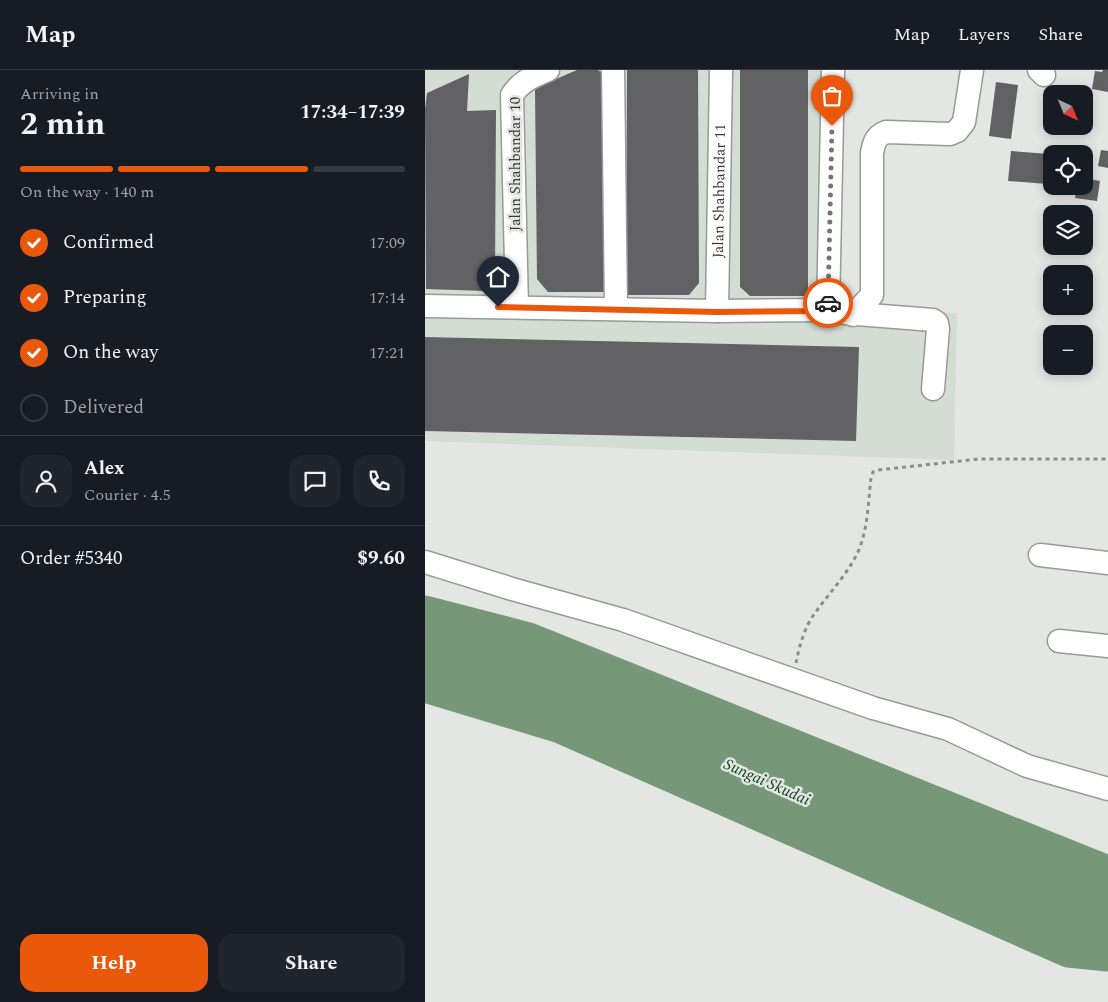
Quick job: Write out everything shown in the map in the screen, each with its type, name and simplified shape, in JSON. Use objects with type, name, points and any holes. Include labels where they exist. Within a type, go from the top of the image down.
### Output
[{"type":"street","name":"Jalan Shahbandar 10","points":[[517,307],[512,95],[526,80],[548,70]]},
{"type":"street","points":[[613,70],[616,308]]},
{"type":"street","name":"Jalan Shahbandar 11","points":[[717,312],[721,70]]},
{"type":"street","points":[[824,311],[833,70]]},
{"type":"street","points":[[853,314],[872,295],[872,153],[875,141],[880,135],[887,132],[950,134],[957,131],[964,122],[972,70]]},
{"type":"street","points":[[425,306],[616,308],[717,312],[824,311],[933,320],[937,323],[938,329],[933,388]]},
{"type":"street","points":[[1040,555],[1108,563]]},
{"type":"street","points":[[425,562],[623,620],[873,708],[948,729],[1027,766],[1108,789]]},
{"type":"street","points":[[1059,641],[1108,646]]},
{"type":"path","points":[[793,681],[796,660],[814,614],[847,570],[863,539],[873,472],[979,459],[1108,459]]},
{"type":"shaded area","points":[[425,70],[839,70],[832,290],[850,295],[850,307],[957,313],[954,460],[425,441]]},
{"type":"water","name":"Sungai Skudai","points":[[425,610],[529,637],[1108,870],[1108,957],[1068,953],[560,730],[425,688]]},
{"type":"building","points":[[577,70],[598,70],[605,75],[606,292],[548,292],[537,279],[535,88]]},
{"type":"building","points":[[627,70],[698,70],[699,283],[689,295],[626,295]]},
{"type":"building","points":[[740,70],[808,70],[808,296],[750,296],[740,287]]},
{"type":"building","points":[[1103,70],[1108,70],[1108,92],[1093,89],[1095,71],[1102,72]]},
{"type":"building","points":[[469,74],[467,111],[496,110],[495,283],[485,291],[426,289],[425,109],[427,93]]},
{"type":"building","points":[[996,82],[1018,85],[1011,139],[989,136]]},
{"type":"building","points":[[1101,150],[1108,151],[1108,168],[1098,166]]},
{"type":"building","points":[[1011,151],[1043,154],[1043,184],[1008,181]]},
{"type":"building","points":[[1093,180],[1100,181],[1097,201],[1075,198],[1076,195],[1093,195]]},
{"type":"building","points":[[425,337],[859,347],[856,441],[425,431]]},
{"type":"waterway","points":[[425,610],[529,637],[1108,870]]},
{"type":"waterway","points":[[425,688],[560,729],[1068,953],[1108,957]]},
{"type":"way so far","points":[[828,303],[832,126]]},
{"type":"route","points":[[498,307],[616,308],[717,312],[819,311],[828,310],[828,303]]}]
